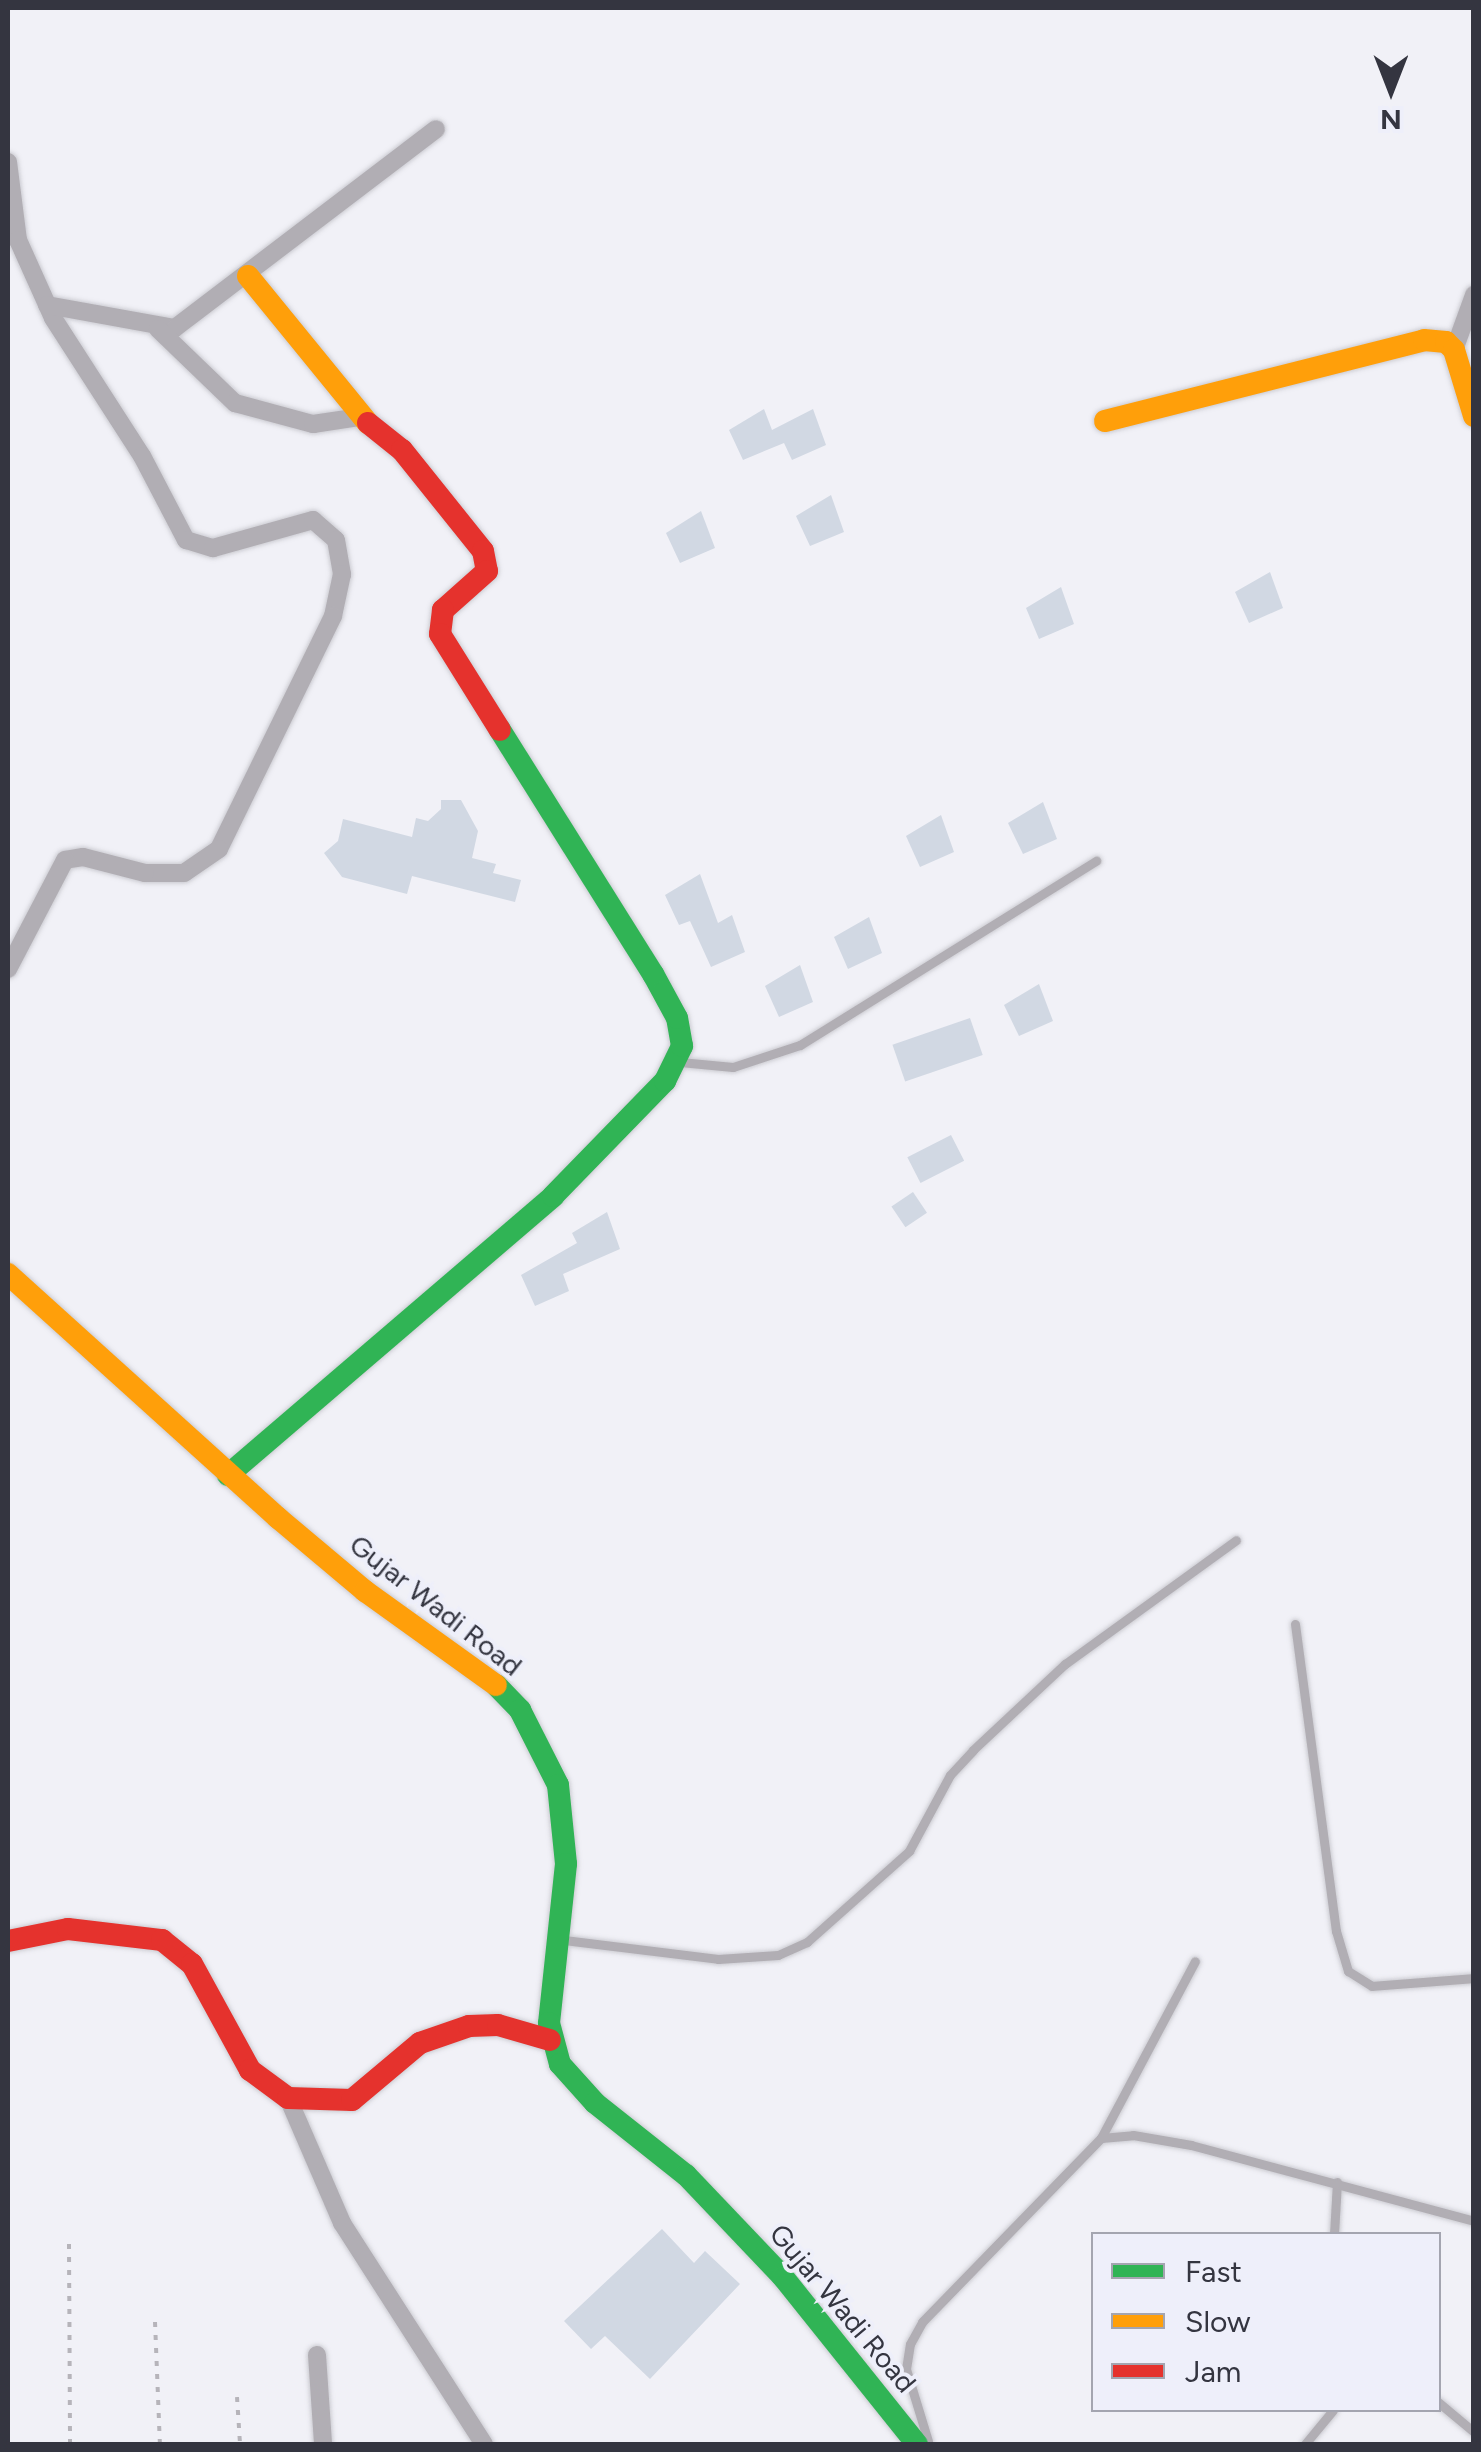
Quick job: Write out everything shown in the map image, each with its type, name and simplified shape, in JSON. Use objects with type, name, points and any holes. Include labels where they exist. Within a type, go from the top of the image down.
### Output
[{"type":"street","points":[[47,305],[158,329],[191,320],[436,129]]},
{"type":"street","points":[[8,162],[18,240],[47,305],[186,540],[213,548],[313,520],[336,540],[342,574],[334,616],[219,849],[184,872],[146,872],[84,856],[65,860],[8,969]]},
{"type":"street","points":[[228,1475],[517,1230],[680,1062],[677,1018],[440,634],[443,610],[484,578],[483,551],[402,450],[360,417],[248,276]]},
{"type":"street","points":[[1474,295],[1454,350],[1474,416]]},
{"type":"street","points":[[158,329],[215,391],[235,403],[312,424],[360,417]]},
{"type":"street","points":[[1105,420],[1424,340],[1454,350]]},
{"type":"street","name":"Gujar Wadi Road","points":[[8,1274],[228,1475],[520,1710],[558,1785],[566,1864],[550,2040],[574,2082],[686,2175],[782,2277],[917,2444]]},
{"type":"street","points":[[8,1941],[68,1929],[162,1940],[192,1964],[250,2070],[288,2098],[342,2223],[484,2444]]},
{"type":"street","points":[[288,2098],[352,2100],[420,2044],[468,2026],[498,2025],[550,2040]]},
{"type":"street","points":[[317,2355],[323,2444]]},
{"type":"lane","points":[[680,1062],[733,1067],[800,1044],[1096,862]]},
{"type":"lane","points":[[558,1940],[718,1959],[778,1955],[807,1942],[908,1851],[950,1775],[973,1750],[1065,1664],[1236,1540]]},
{"type":"lane","points":[[1295,1624],[1336,1931],[1348,1971],[1372,1986],[1474,1978]]},
{"type":"lane","points":[[928,2444],[906,2369],[910,2344],[935,2309],[1101,2138],[1195,1961]]},
{"type":"lane","points":[[1101,2138],[1133,2135],[1191,2145],[1454,2212],[1474,2221]]},
{"type":"lane","points":[[1334,2232],[1336,2182]]},
{"type":"lane","points":[[1454,2212],[1474,2208]]},
{"type":"lane","points":[[1441,2404],[1474,2432]]},
{"type":"lane","points":[[1306,2444],[1331,2412]]},
{"type":"path","points":[[69,2244],[70,2444]]},
{"type":"path","points":[[155,2322],[160,2444]]},
{"type":"path","points":[[237,2396],[240,2444]]},
{"type":"building","points":[[764,409],[772,430],[813,409],[826,445],[792,460],[784,443],[743,460],[729,430]]},
{"type":"building","points":[[831,495],[844,532],[810,546],[796,516]]},
{"type":"building","points":[[701,511],[715,548],[680,563],[666,533]]},
{"type":"building","points":[[1270,572],[1283,608],[1249,623],[1235,592]]},
{"type":"building","points":[[1061,587],[1074,624],[1039,639],[1026,608]]},
{"type":"building","points":[[441,800],[461,800],[478,831],[472,858],[496,864],[493,873],[521,880],[515,902],[412,876],[407,894],[342,877],[324,853],[338,841],[343,819],[412,837],[416,818],[428,821],[441,809]]},
{"type":"building","points":[[1043,802],[1057,839],[1023,854],[1008,823]]},
{"type":"building","points":[[941,815],[954,852],[920,867],[906,836]]},
{"type":"building","points":[[700,874],[718,923],[732,915],[745,952],[711,967],[690,921],[679,925],[665,895]]},
{"type":"building","points":[[869,917],[882,953],[848,969],[834,937]]},
{"type":"building","points":[[800,965],[813,1002],[779,1017],[765,986]]},
{"type":"building","points":[[1039,984],[1053,1021],[1019,1036],[1004,1005]]},
{"type":"building","points":[[970,1018],[983,1055],[905,1082],[892,1045]]},
{"type":"building","points":[[951,1135],[964,1161],[921,1183],[907,1157]]},
{"type":"building","points":[[913,1192],[927,1213],[905,1227],[891,1207]]},
{"type":"building","points":[[607,1212],[620,1249],[563,1274],[569,1291],[535,1306],[521,1275],[577,1243],[572,1233]]},
{"type":"building","points":[[662,2229],[694,2263],[705,2251],[740,2284],[650,2379],[605,2336],[591,2349],[564,2321]]},
{"type":"traffic: fast","points":[[228,1475],[553,1196],[665,1081],[682,1046],[677,1018],[653,974],[500,730]]},
{"type":"traffic: fast","points":[[496,1685],[520,1710],[558,1785],[566,1864],[549,2023],[560,2064],[595,2103],[686,2175],[783,2277],[917,2444]]},
{"type":"traffic: slow","points":[[248,276],[368,423]]},
{"type":"traffic: slow","points":[[1105,421],[1424,340],[1446,342],[1454,350],[1474,416]]},
{"type":"traffic: slow","points":[[8,1274],[278,1518],[365,1591],[496,1685]]},
{"type":"traffic: jam","points":[[368,423],[402,450],[483,551],[487,571],[443,610],[440,634],[500,730]]},
{"type":"traffic: jam","points":[[8,1941],[68,1929],[162,1940],[192,1964],[250,2070],[288,2098],[352,2100],[420,2043],[469,2026],[498,2025],[550,2040]]}]
